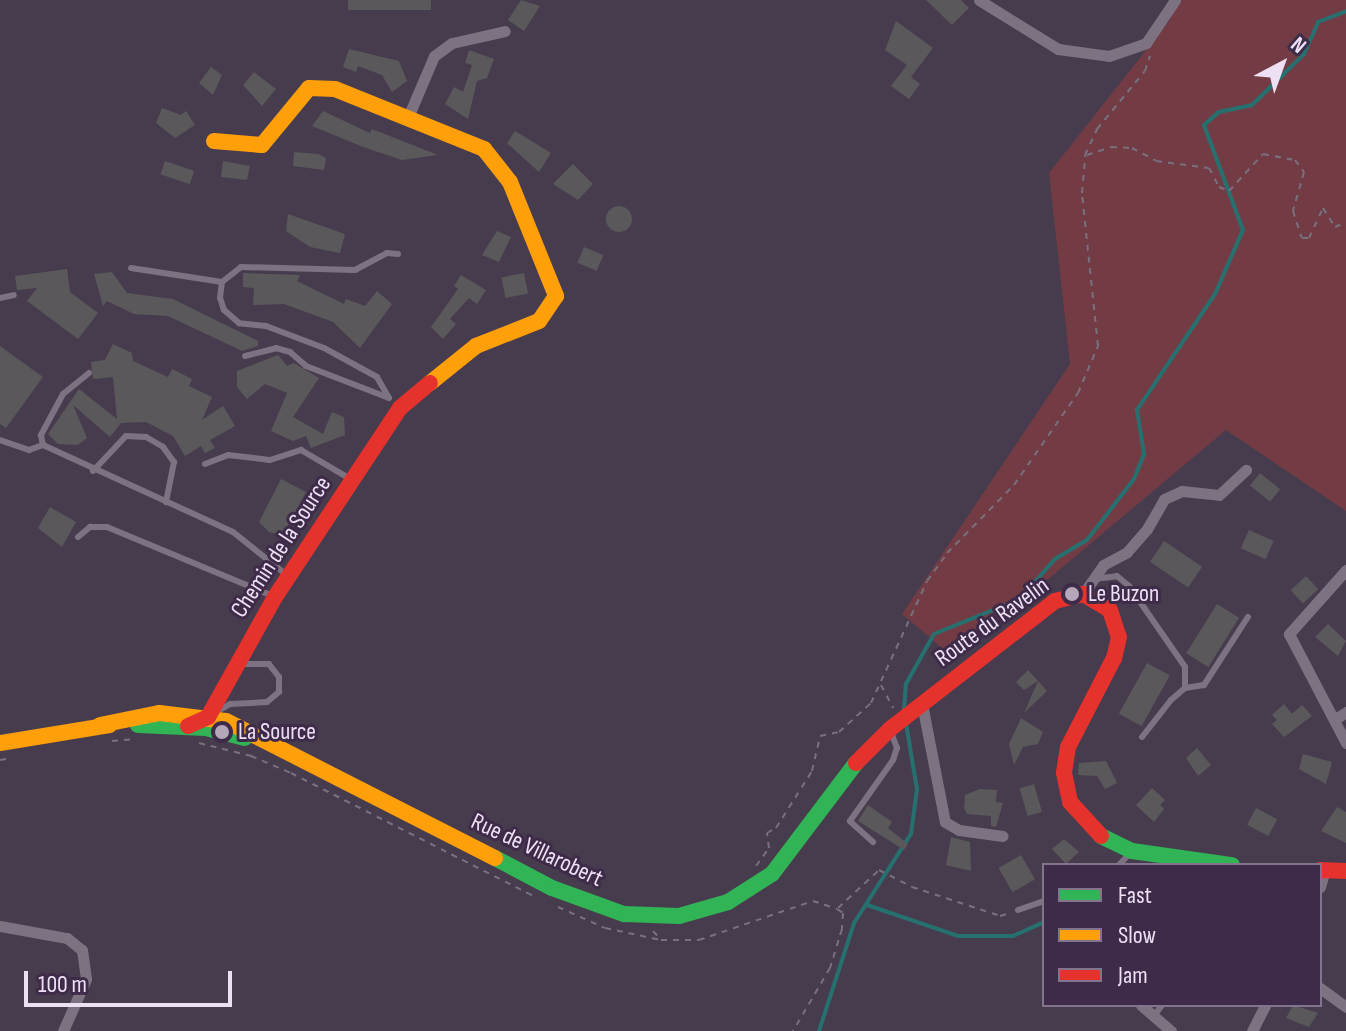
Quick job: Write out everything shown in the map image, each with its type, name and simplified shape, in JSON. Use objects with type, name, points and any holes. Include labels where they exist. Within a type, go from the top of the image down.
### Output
[{"type":"main road","points":[[214,141],[262,145],[309,88],[335,89],[408,117]]},
{"type":"main road","name":"Chemin de la Source","points":[[208,717],[275,597],[352,480],[395,403],[476,346],[539,321],[556,296],[510,182],[495,162],[484,149],[408,117]]},
{"type":"main road","name":"Route du Ravelin","points":[[905,717],[1055,601],[1086,587],[1116,618],[1118,648],[1072,734],[1066,788],[1084,823],[1132,851],[1218,863]]},
{"type":"main road","name":"Rue de Villarobert","points":[[102,734],[141,714],[208,717],[268,738],[552,888],[651,918],[703,911],[751,889],[787,858],[860,758],[905,717]]},
{"type":"main road","points":[[188,733],[208,717]]},
{"type":"main road","name":"Rue de Villarobert","points":[[0,743],[102,734],[239,736],[324,770]]},
{"type":"main road","points":[[1322,870],[1346,871]]},
{"type":"street","points":[[979,0],[1058,49],[1109,56],[1146,43],[1175,0]]},
{"type":"street","points":[[408,117],[434,56],[452,43],[505,31]]},
{"type":"street","points":[[1086,587],[1127,552],[1164,499],[1182,491],[1219,495],[1246,470]]},
{"type":"street","points":[[1346,570],[1289,634],[1346,743]]},
{"type":"street","points":[[1335,719],[1346,712]]},
{"type":"street","points":[[905,717],[945,822],[959,830],[1003,836]]},
{"type":"street","points":[[0,926],[67,938],[82,950],[86,979],[63,1031]]},
{"type":"street","points":[[1322,989],[1346,1007]]},
{"type":"street","points":[[1143,1007],[1171,1031]]},
{"type":"street","points":[[1252,1031],[1264,1007]]},
{"type":"lane","points":[[131,268],[222,282],[241,267],[355,270],[387,253],[398,254]]},
{"type":"lane","points":[[222,282],[224,310],[239,323],[266,326],[324,348],[377,377],[395,403]]},
{"type":"lane","points":[[0,298],[14,295]]},
{"type":"lane","points":[[245,356],[276,348],[290,352],[306,366],[395,403]]},
{"type":"lane","points":[[43,445],[41,435],[63,394],[89,373]]},
{"type":"lane","points":[[93,471],[126,436],[146,437],[163,447],[174,462],[166,502]]},
{"type":"lane","points":[[0,440],[29,450],[43,445],[93,471],[233,532],[288,576]]},
{"type":"lane","points":[[205,464],[228,455],[270,460],[301,450],[352,480]]},
{"type":"lane","points":[[78,537],[90,527],[107,527],[248,581],[275,597]]},
{"type":"lane","points":[[1086,587],[1117,576],[1129,586],[1185,667],[1185,688]]},
{"type":"lane","points":[[1142,737],[1185,688],[1204,685],[1248,617]]},
{"type":"lane","points":[[208,717],[230,704],[267,702],[279,692],[279,677],[269,664],[249,661],[234,667]]},
{"type":"lane","points":[[873,842],[850,821],[893,760],[905,717]]},
{"type":"lane","points":[[1121,863],[1132,851]]},
{"type":"lane","points":[[1018,910],[1042,902]]},
{"type":"lane","points":[[1154,1016],[1161,1007]]},
{"type":"path","points":[[751,889],[751,875],[769,848],[766,836],[812,771],[820,736],[833,736],[862,713],[880,684],[927,581],[1042,447],[1078,393],[1098,346],[1082,193],[1085,155],[1097,129],[1145,71],[1150,53],[1146,43]]},
{"type":"path","points":[[1085,155],[1111,147],[1132,148],[1156,161],[1209,168],[1219,187],[1229,191],[1263,154],[1295,160],[1304,172],[1293,205],[1302,238],[1309,238],[1323,208],[1335,227],[1346,222]]},
{"type":"path","points":[[880,684],[905,717]]},
{"type":"path","points":[[188,733],[291,773],[540,900]]},
{"type":"path","points":[[102,734],[146,738]]},
{"type":"path","points":[[0,760],[13,757]]},
{"type":"path","points":[[837,909],[879,870],[1000,916],[1018,910]]},
{"type":"path","points":[[553,905],[605,928],[661,940],[699,940],[813,901],[837,909],[843,913],[842,929],[830,968],[793,1031]]},
{"type":"path","points":[[651,918],[653,934],[661,940]]},
{"type":"shaded area","points":[[1177,0],[1346,0],[1346,511],[1226,430],[954,658],[902,614],[1070,364],[1049,173],[1169,21]]},
{"type":"building","points":[[348,0],[431,0],[431,10],[348,10]]},
{"type":"building","points":[[521,0],[540,6],[524,31],[508,20]]},
{"type":"building","points":[[926,0],[961,0],[969,8],[952,25]]},
{"type":"building","points":[[896,21],[933,48],[911,77],[920,84],[909,99],[891,86],[907,65],[885,50]]},
{"type":"building","points":[[349,49],[399,61],[407,81],[392,92],[382,75],[358,66],[356,72],[343,67]]},
{"type":"building","points":[[469,50],[494,59],[487,78],[477,81],[468,119],[445,104],[454,87],[463,92],[472,65],[465,63]]},
{"type":"building","points":[[211,67],[222,75],[213,95],[199,83]]},
{"type":"building","points":[[254,72],[276,89],[262,106],[243,85]]},
{"type":"building","points":[[162,108],[181,115],[186,111],[195,125],[175,138],[156,123]]},
{"type":"building","points":[[323,111],[370,133],[372,129],[438,155],[402,160],[363,147],[312,126]]},
{"type":"building","points":[[515,131],[551,153],[539,172],[507,143]]},
{"type":"building","points":[[294,152],[319,154],[326,158],[324,170],[293,166]]},
{"type":"building","points":[[165,161],[194,171],[190,184],[160,174]]},
{"type":"building","points":[[223,161],[250,166],[247,180],[221,177]]},
{"type":"building","points":[[573,164],[593,184],[578,200],[553,184]]},
{"type":"building","points":[[619,206],[628,210],[632,219],[628,228],[619,232],[610,228],[606,219],[610,210]]},
{"type":"building","points":[[288,214],[345,234],[340,253],[310,247],[286,231]]},
{"type":"building","points":[[497,231],[511,237],[499,262],[482,255]]},
{"type":"building","points":[[584,247],[603,255],[597,271],[577,263]]},
{"type":"building","points":[[67,269],[70,292],[98,313],[78,339],[27,301],[37,288],[17,290],[15,276]]},
{"type":"building","points":[[112,272],[127,293],[173,299],[258,341],[258,346],[242,351],[168,316],[134,314],[107,301],[103,306],[94,274]]},
{"type":"building","points":[[243,273],[300,275],[297,281],[344,304],[346,299],[365,306],[377,291],[392,304],[360,348],[333,322],[284,304],[253,305],[254,288],[243,287]]},
{"type":"building","points":[[524,273],[528,294],[505,298],[501,277]]},
{"type":"building","points":[[461,275],[486,290],[477,304],[469,298],[450,319],[456,324],[443,339],[431,327],[458,289],[454,286]]},
{"type":"building","points":[[113,344],[132,353],[133,361],[168,377],[172,369],[192,379],[189,386],[212,397],[202,420],[223,406],[235,426],[210,440],[215,448],[205,453],[201,446],[185,456],[173,436],[146,422],[121,423],[110,437],[73,405],[87,438],[78,445],[58,444],[48,434],[79,389],[117,419],[113,377],[93,379],[91,362],[105,360]]},
{"type":"building","points":[[0,346],[43,377],[6,428],[0,424]]},
{"type":"building","points":[[278,355],[287,366],[294,363],[319,378],[293,417],[323,434],[332,412],[344,417],[345,435],[311,448],[306,436],[293,441],[271,431],[287,393],[265,384],[247,399],[237,387],[237,371]]},
{"type":"building","points":[[1260,473],[1280,489],[1270,502],[1250,485]]},
{"type":"building","points":[[281,479],[306,492],[283,535],[269,532],[259,522]]},
{"type":"building","points":[[50,507],[76,522],[62,547],[38,528]]},
{"type":"building","points":[[1249,530],[1274,541],[1266,559],[1241,548]]},
{"type":"building","points":[[1164,541],[1202,567],[1188,587],[1150,562]]},
{"type":"building","points":[[1306,576],[1318,589],[1303,603],[1291,590]]},
{"type":"building","points":[[1217,604],[1239,618],[1208,667],[1186,653]]},
{"type":"building","points":[[1328,624],[1346,641],[1338,656],[1315,637]]},
{"type":"building","points":[[1147,663],[1170,676],[1142,726],[1119,714]]},
{"type":"building","points":[[1028,670],[1038,681],[1024,690],[1016,682]]},
{"type":"building","points":[[1038,681],[1047,691],[1024,713]]},
{"type":"building","points":[[1284,704],[1292,714],[1302,705],[1312,716],[1284,737],[1272,724],[1277,720],[1272,715]]},
{"type":"building","points":[[1021,718],[1043,732],[1038,744],[1023,747],[1014,765],[1009,744]]},
{"type":"building","points":[[1197,748],[1211,765],[1198,776],[1186,758]]},
{"type":"building","points":[[1303,754],[1332,762],[1326,784],[1299,769]]},
{"type":"building","points":[[1106,761],[1117,783],[1105,789],[1097,776],[1078,775],[1079,763]]},
{"type":"building","points":[[1034,784],[1042,812],[1028,816],[1020,788]]},
{"type":"building","points":[[1152,788],[1165,800],[1160,805],[1164,809],[1154,822],[1136,805]]},
{"type":"building","points":[[980,789],[997,790],[996,802],[1003,803],[996,827],[991,826],[991,816],[967,814],[964,808],[965,795]]},
{"type":"building","points":[[868,805],[892,822],[888,828],[908,844],[904,850],[858,821]]},
{"type":"building","points":[[1337,807],[1346,812],[1346,843],[1321,831]]},
{"type":"building","points":[[1256,808],[1277,819],[1268,836],[1247,825]]},
{"type":"building","points":[[951,837],[970,842],[971,871],[946,865]]},
{"type":"building","points":[[1064,839],[1079,852],[1065,863],[1052,849]]},
{"type":"building","points":[[1021,855],[1035,879],[1012,892],[998,868]]},
{"type":"building","points":[[1292,1007],[1318,1013],[1309,1027],[1286,1018]]},
{"type":"waterway","name":"Le Buzon","points":[[904,710],[906,684],[934,634],[1020,599],[1055,559],[1087,540],[1134,479],[1144,454],[1137,410],[1215,294],[1243,230],[1204,125],[1219,112],[1252,105],[1304,54],[1318,22],[1346,11]]},
{"type":"waterway","name":"Le Buzon","points":[[819,1031],[854,923],[911,834],[917,789],[906,723]]},
{"type":"waterway","points":[[867,905],[958,936],[1013,936],[1042,923]]},
{"type":"traffic: fast","points":[[138,725],[206,728],[245,738]]},
{"type":"traffic: fast","points":[[495,858],[552,888],[624,914],[679,916],[728,902],[772,874],[856,763]]},
{"type":"traffic: fast","points":[[1101,836],[1132,851],[1218,863]]},
{"type":"traffic: slow","points":[[214,141],[262,145],[309,88],[335,89],[484,149],[510,182],[556,296],[539,321],[476,346],[430,383]]},
{"type":"traffic: slow","points":[[100,725],[159,713],[226,721],[495,858]]},
{"type":"traffic: slow","points":[[0,743],[110,725]]},
{"type":"traffic: jam","points":[[188,726],[208,717],[275,597],[400,408],[430,383]]},
{"type":"traffic: jam","points":[[856,763],[890,729],[1055,601],[1083,594],[1110,610],[1119,637],[1114,658],[1068,747],[1064,773],[1070,802],[1101,836]]},
{"type":"traffic: jam","points":[[1322,870],[1346,871]]},
{"type":"place","name":"Le Buzon","points":[[1072,594]]},
{"type":"place","name":"La Source","points":[[222,732]]}]
